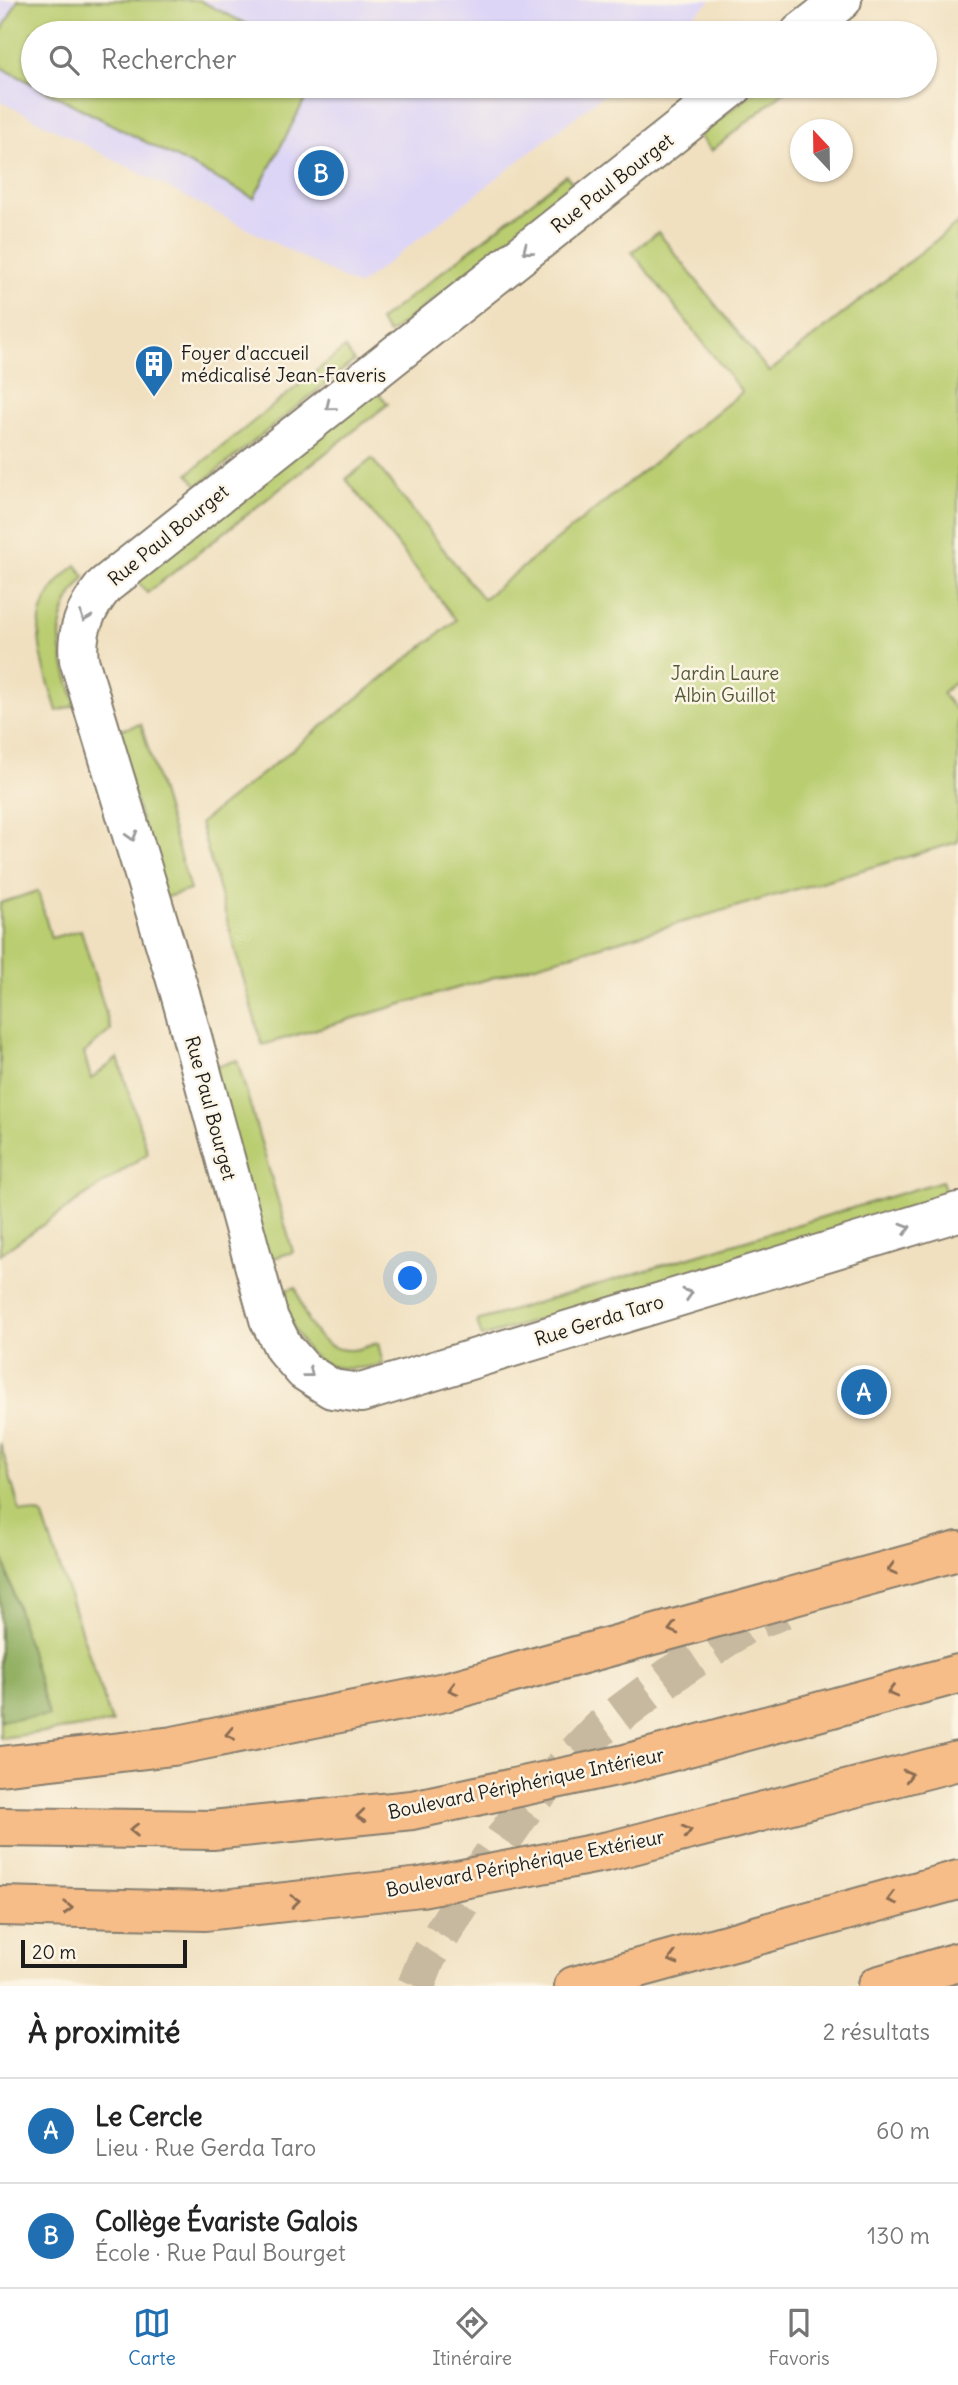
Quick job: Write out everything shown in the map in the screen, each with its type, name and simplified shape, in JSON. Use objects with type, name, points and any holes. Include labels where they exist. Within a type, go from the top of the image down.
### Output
[{"type":"main road","points":[[0,1766],[173,1746],[444,1692],[958,1551]]},
{"type":"main road","name":"Boulevard Périphérique Intérieur","points":[[0,1828],[212,1830],[412,1810],[625,1764],[958,1674]]},
{"type":"main road","name":"Boulevard Périphérique Extérieur","points":[[0,1906],[205,1911],[421,1887],[609,1851],[958,1761]]},
{"type":"main road","points":[[574,1986],[958,1880]]},
{"type":"main road","points":[[877,1986],[958,1962]]},
{"type":"street","points":[[815,21],[842,0]]},
{"type":"street","name":"Rue Paul Bourget","points":[[269,1319],[180,993],[79,660],[77,646],[83,619],[91,602],[104,586],[719,98]]},
{"type":"street","name":"Rue Gerda Taro","points":[[269,1319],[284,1348],[304,1371],[332,1390],[361,1393],[958,1212]]},
{"type":"shaded area","points":[[0,0],[712,0],[685,21],[21,21],[21,98],[600,98],[358,286],[0,101]]},
{"type":"green space","points":[[18,0],[199,0],[240,21],[21,21],[21,78],[0,67],[0,34]]},
{"type":"green space","points":[[60,98],[306,98],[254,198]]},
{"type":"green space","points":[[746,98],[777,98],[711,151],[699,136]]},
{"type":"green space","points":[[566,175],[577,188],[389,334],[379,321]]},
{"type":"green space","name":"Jardin Laure Albin Guillot","points":[[958,223],[958,680],[942,693],[958,713],[958,842],[262,1045],[200,823],[456,620],[346,479],[372,459],[483,599],[742,392],[632,252],[658,232],[769,372]]},
{"type":"green space","points":[[345,348],[354,361],[198,486],[188,474]]},
{"type":"green space","points":[[376,390],[388,404],[147,593],[136,579]]},
{"type":"green space","points":[[76,565],[85,577],[65,609],[60,639],[76,705],[57,711],[41,651],[41,615],[47,598],[58,581]]},
{"type":"green space","points":[[141,724],[190,890],[163,898],[116,731]]},
{"type":"green space","points":[[38,891],[51,938],[81,930],[111,1030],[84,1053],[91,1079],[118,1058],[148,1153],[0,1254],[0,903]]},
{"type":"green space","points":[[237,1060],[293,1252],[267,1260],[212,1068]]},
{"type":"green space","points":[[942,1181],[948,1197],[482,1337],[477,1321]]},
{"type":"green space","points":[[296,1287],[307,1320],[320,1338],[339,1349],[351,1350],[378,1343],[383,1364],[340,1368],[325,1364],[313,1356],[303,1345],[277,1293]]},
{"type":"green space","points":[[0,1442],[20,1511],[42,1514],[112,1723],[0,1738]]},
{"type":"green space","points":[[2,1554],[49,1716],[0,1720]]},
{"type":"tunnel","points":[[416,1986],[427,1958],[524,1809],[598,1730],[674,1673],[749,1623],[784,1610]]},
{"type":"tunnel","points":[[953,1986],[958,1984]]},
{"type":"place","name":"Collège Évariste Galois","points":[[321,173]]},
{"type":"place","name":"Foyer d'accueil médicalisé Jean-Faveris","points":[[154,398]]},
{"type":"place","name":"Le Cercle","points":[[864,1392]]}]
